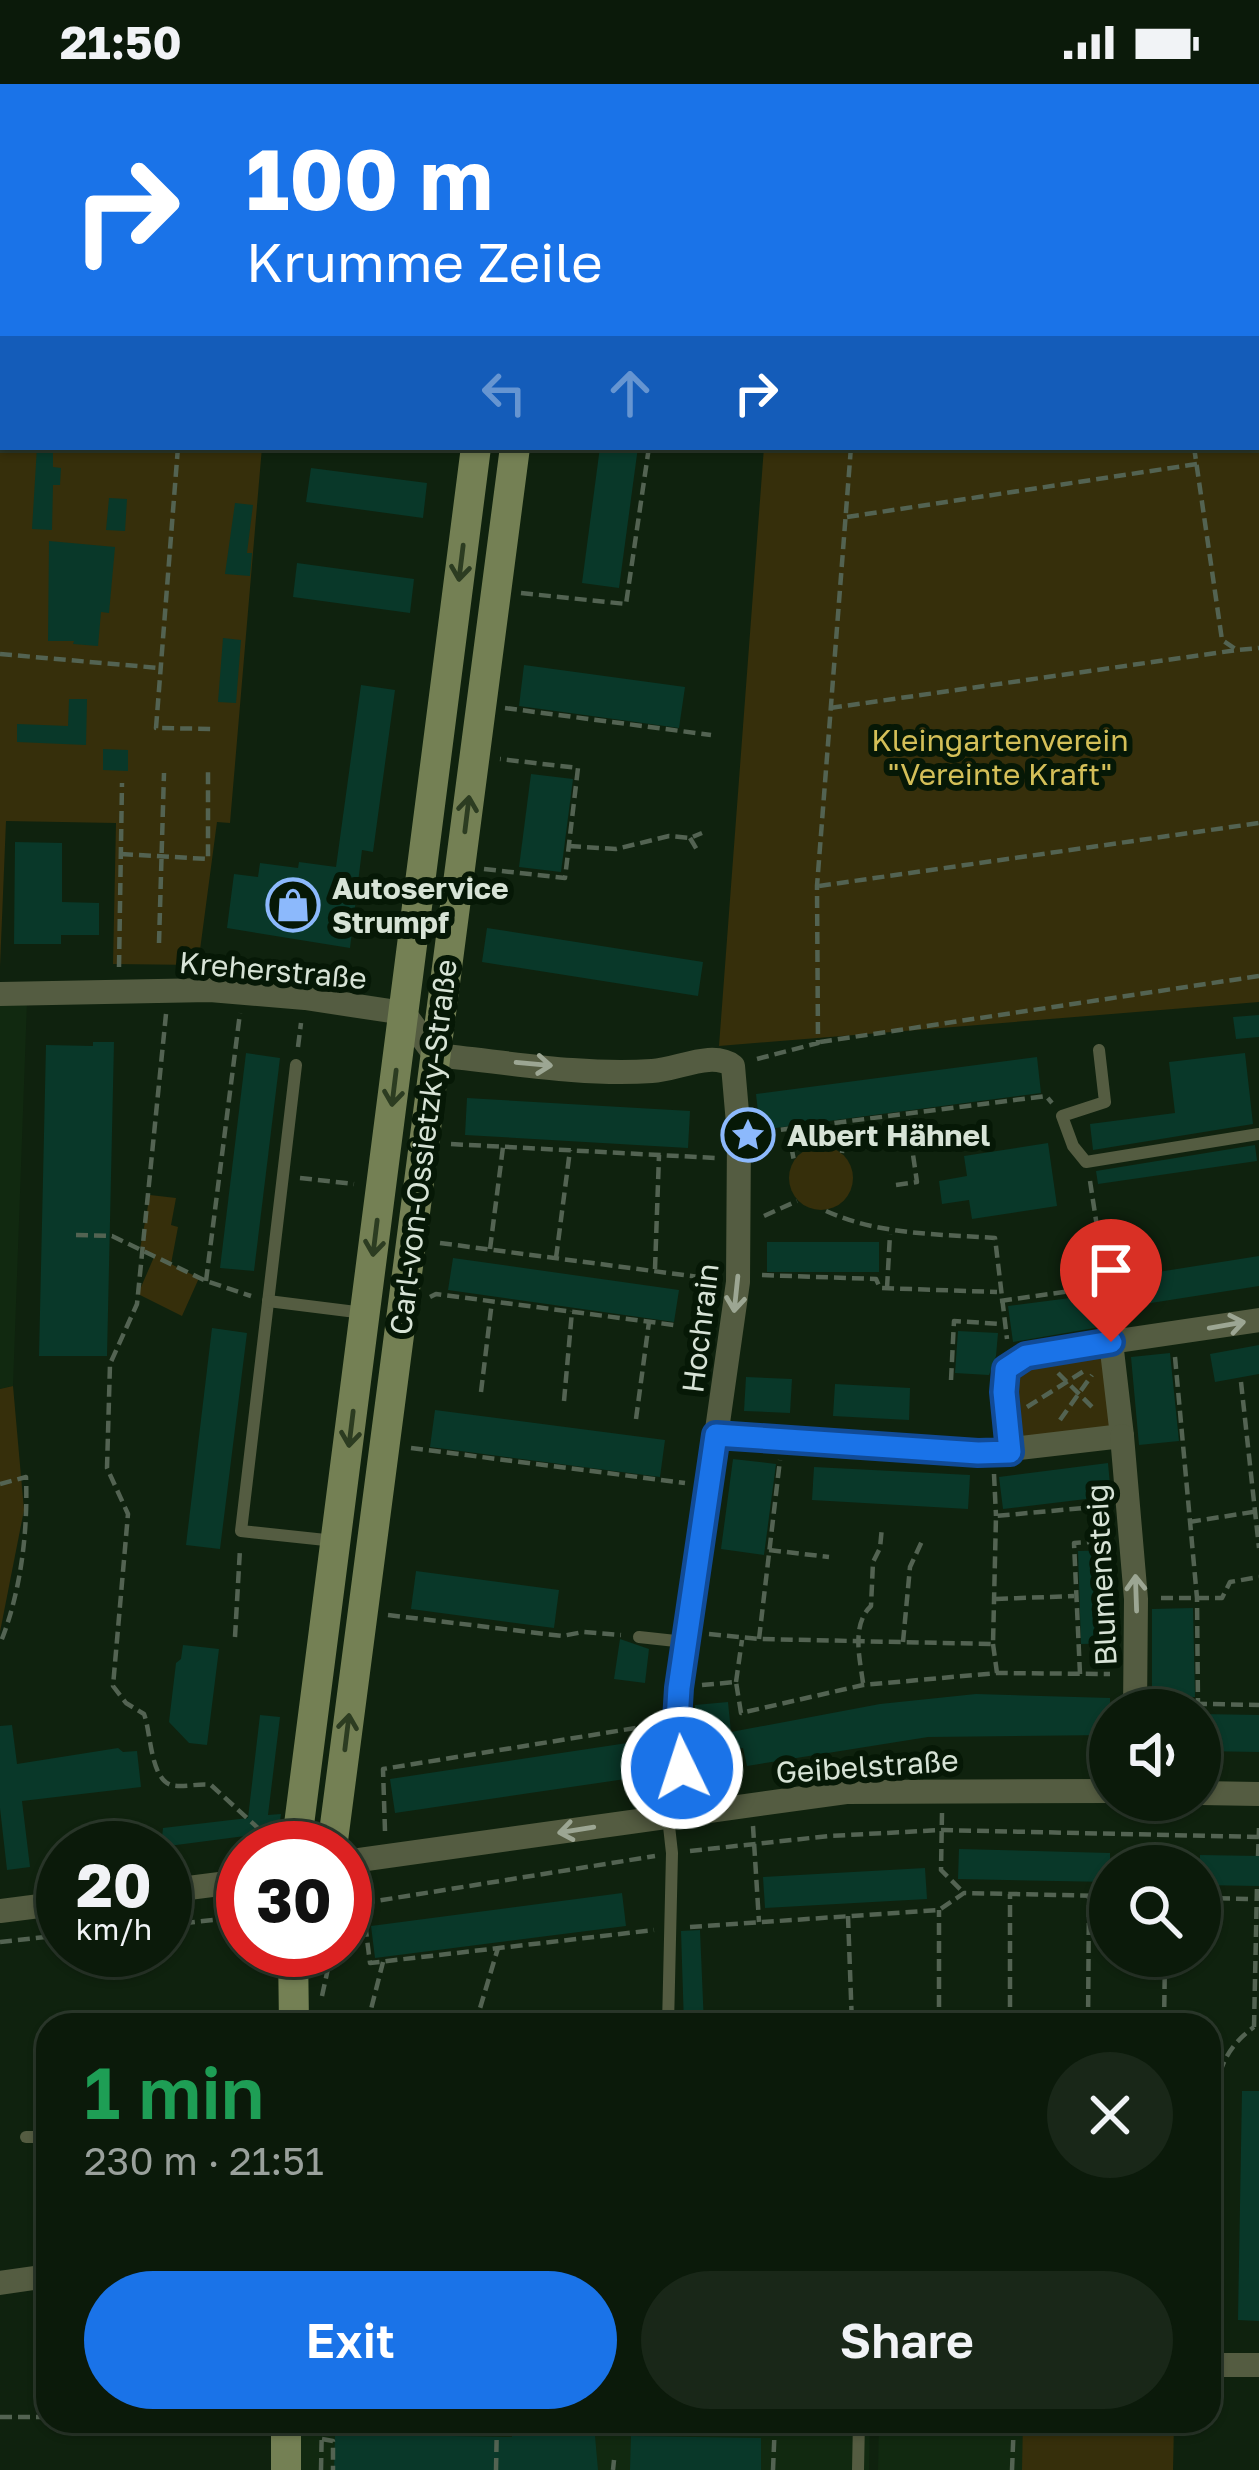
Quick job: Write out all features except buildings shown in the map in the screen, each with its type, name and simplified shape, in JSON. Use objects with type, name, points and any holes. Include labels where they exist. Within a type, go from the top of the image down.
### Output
[{"type":"street","name":"Carl-von-Ossietzky-Straße","points":[[300,1821],[476,450]]},
{"type":"street","name":"Carl-von-Ossietzky-Straße","points":[[335,1821],[515,450]]},
{"type":"street","name":"Kreherstraße","points":[[0,994],[168,991],[304,998],[404,1013],[436,1055]]},
{"type":"street","points":[[436,1055],[633,1072],[719,1059],[733,1066],[739,1147]]},
{"type":"street","name":"Hochrain","points":[[681,1814],[686,1791],[677,1721],[679,1688],[738,1278],[739,1147]]},
{"type":"street","points":[[1001,1452],[1007,1419],[1004,1378],[1013,1362],[1040,1353],[1110,1349],[1259,1320]]},
{"type":"street","name":"Blumensteig","points":[[1110,1349],[1132,1540],[1136,1689]]},
{"type":"street","points":[[716,1435],[1001,1452],[1122,1436]]},
{"type":"street","name":"Geibelstraße","points":[[372,1859],[846,1792],[1089,1791]]},
{"type":"street","points":[[1221,1793],[1259,1794]]},
{"type":"street","points":[[0,1911],[36,1906]]},
{"type":"street","points":[[297,1977],[303,2012]]},
{"type":"street","points":[[303,2012],[306,1977]]},
{"type":"street","points":[[0,2283],[36,2278]]},
{"type":"street","points":[[1221,2365],[1259,2365]]},
{"type":"street","points":[[286,2433],[286,2470]]},
{"type":"lane","points":[[1100,1050],[1105,1102],[1062,1116],[1073,1145],[1086,1162],[1259,1133]]},
{"type":"lane","points":[[296,1065],[242,1531],[336,1541]]},
{"type":"lane","points":[[268,1301],[366,1313]]},
{"type":"lane","points":[[639,1637],[686,1636]]},
{"type":"lane","points":[[668,2013],[672,1853],[681,1814]]},
{"type":"lane","points":[[26,2137],[36,2137]]},
{"type":"lane","points":[[858,2470],[859,2433]]},
{"type":"path","points":[[178,450],[156,728],[216,729]]},
{"type":"path","points":[[496,591],[626,604],[649,450]]},
{"type":"path","points":[[818,1042],[817,886],[851,450]]},
{"type":"path","points":[[1195,450],[1222,640],[1237,650]]},
{"type":"path","points":[[847,517],[1197,464]]},
{"type":"path","points":[[830,708],[1259,648]]},
{"type":"path","points":[[0,654],[160,668]]},
{"type":"path","points":[[511,708],[711,735]]},
{"type":"path","points":[[460,866],[565,878],[578,768],[475,755]]},
{"type":"path","points":[[121,854],[208,859],[208,772]]},
{"type":"path","points":[[159,943],[164,773]]},
{"type":"path","points":[[118,991],[122,783]]},
{"type":"path","points":[[817,886],[1259,823]]},
{"type":"path","points":[[569,846],[616,849],[702,833]]},
{"type":"path","points":[[690,838],[699,853]]},
{"type":"path","points":[[733,1066],[818,1042],[1259,976]]},
{"type":"path","points":[[168,991],[137,1304],[110,1364],[107,1468],[128,1514],[113,1686],[126,1703],[144,1714],[158,1772],[165,1782],[176,1787],[211,1785],[250,1821]]},
{"type":"path","points":[[206,1281],[242,993]]},
{"type":"path","points":[[296,1065],[304,998]]},
{"type":"path","points":[[424,1143],[659,1155],[739,1147],[788,1129],[1046,1096],[1062,1116]]},
{"type":"path","points":[[896,1185],[917,1182],[908,1114]]},
{"type":"path","points":[[842,1153],[844,1122]]},
{"type":"path","points":[[788,1129],[794,1161]]},
{"type":"path","points":[[490,1249],[502,1147]]},
{"type":"path","points":[[556,1258],[569,1150]]},
{"type":"path","points":[[655,1271],[659,1155]]},
{"type":"path","points":[[1038,1448],[1110,1349],[1106,1286],[1086,1162]]},
{"type":"path","points":[[282,1176],[382,1187]]},
{"type":"path","points":[[739,1227],[797,1201]]},
{"type":"path","points":[[826,1210],[855,1225],[890,1231],[995,1238],[1002,1324],[1013,1362]]},
{"type":"path","points":[[887,1288],[890,1231]]},
{"type":"path","points":[[76,1234],[112,1236],[206,1281],[268,1301]]},
{"type":"path","points":[[411,1239],[655,1271],[738,1278],[876,1279],[880,1288],[999,1292]]},
{"type":"path","points":[[1000,1301],[1106,1286]]},
{"type":"path","points":[[402,1312],[436,1294],[674,1325]]},
{"type":"path","points":[[481,1392],[492,1301]]},
{"type":"path","points":[[564,1401],[572,1311]]},
{"type":"path","points":[[636,1419],[649,1322]]},
{"type":"path","points":[[951,1380],[954,1322],[1002,1324]]},
{"type":"path","points":[[1172,1334],[1196,1598],[1198,1689]]},
{"type":"path","points":[[1007,1419],[1110,1349]]},
{"type":"path","points":[[1040,1353],[1122,1436]]},
{"type":"path","points":[[1241,1382],[1259,1548]]},
{"type":"path","points":[[759,1639],[782,1440]]},
{"type":"path","points":[[384,1444],[708,1486]]},
{"type":"path","points":[[998,1673],[993,1644],[1001,1452]]},
{"type":"path","points":[[0,1484],[26,1477],[28,1516],[14,1601],[0,1644]]},
{"type":"path","points":[[996,1516],[1129,1503]]},
{"type":"path","points":[[1190,1522],[1257,1511]]},
{"type":"path","points":[[863,1685],[857,1641],[864,1612],[871,1606],[873,1562],[882,1527]]},
{"type":"path","points":[[235,1636],[242,1531]]},
{"type":"path","points":[[903,1642],[910,1567],[923,1539]]},
{"type":"path","points":[[1080,1673],[1074,1543],[1132,1540]]},
{"type":"path","points":[[769,1550],[829,1557]]},
{"type":"path","points":[[1136,1599],[1222,1598],[1230,1582],[1259,1577]]},
{"type":"path","points":[[996,1599],[1074,1596]]},
{"type":"path","points":[[362,1612],[562,1636],[584,1632],[639,1637]]},
{"type":"path","points":[[686,1636],[993,1644]]},
{"type":"path","points":[[743,1637],[736,1682],[741,1713],[863,1685],[998,1673],[1136,1674]]},
{"type":"path","points":[[679,1688],[736,1682]]},
{"type":"path","points":[[1221,1704],[1259,1705]]},
{"type":"path","points":[[386,1858],[382,1769],[677,1721]]},
{"type":"path","points":[[941,1789],[941,1870],[964,1893]]},
{"type":"path","points":[[752,1804],[759,1922]]},
{"type":"path","points":[[1258,1856],[1259,1828]]},
{"type":"path","points":[[372,1904],[672,1853],[754,1844],[942,1830],[1259,1837]]},
{"type":"path","points":[[1221,2063],[1233,2042],[1257,2028],[1257,1886]]},
{"type":"path","points":[[372,1964],[669,1928],[939,1910],[964,1893],[1089,1896],[1088,2013]]},
{"type":"path","points":[[1010,1894],[1010,2013]]},
{"type":"path","points":[[1221,1898],[1258,1899]]},
{"type":"path","points":[[939,1910],[939,2013]]},
{"type":"path","points":[[848,1916],[852,2013]]},
{"type":"path","points":[[0,1942],[36,1938]]},
{"type":"path","points":[[480,2013],[498,1948]]},
{"type":"path","points":[[370,2013],[382,1962]]},
{"type":"path","points":[[303,2012],[319,1977]]},
{"type":"path","points":[[1164,2013],[1165,1977]]},
{"type":"path","points":[[0,2417],[36,2417]]},
{"type":"path","points":[[321,2470],[322,2433]]},
{"type":"path","points":[[496,2470],[497,2433]]},
{"type":"path","points":[[773,2470],[775,2433]]},
{"type":"path","points":[[1012,2470],[1014,2433]]},
{"type":"path","points":[[322,2440],[333,2441],[333,2470]]},
{"type":"path","points":[[613,2470],[614,2460]]},
{"type":"shaded area","points":[[27,1002],[13,1386],[0,1389],[0,1003]]},
{"type":"shaded area","points":[[299,2433],[870,2433],[869,2470],[298,2470]]},
{"type":"shaded area","points":[[879,2433],[1174,2433],[1173,2470],[878,2470]]},
{"type":"green space","points":[[0,450],[262,450],[230,823],[217,822],[198,965],[113,964],[116,823],[6,821],[0,967]]},
{"type":"green space","name":"Kleingartenverein \"Vereinte Kraft\"","points":[[764,450],[1259,450],[1259,1002],[719,1046]]},
{"type":"green space","points":[[821,1146],[844,1155],[853,1178],[844,1201],[821,1210],[798,1201],[789,1178],[798,1155]]},
{"type":"green space","points":[[150,1195],[176,1198],[171,1225],[178,1227],[171,1264],[199,1278],[182,1316],[138,1294],[154,1257],[140,1249]]},
{"type":"green space","points":[[1102,1348],[1115,1426],[1017,1444],[1010,1371]]},
{"type":"green space","points":[[13,1386],[24,1510],[0,1632],[0,1389]]},
{"type":"green space","points":[[1023,2433],[1174,2433],[1173,2470],[1022,2470]]},
{"type":"place","name":"Autoservice Strumpf","points":[[293,905]]},
{"type":"place","name":"Albert Hähnel","points":[[748,1135]]},
{"type":"route","points":[[682,1768],[679,1688],[716,1435],[1010,1452],[1006,1369],[1026,1356],[1111,1342]]}]
